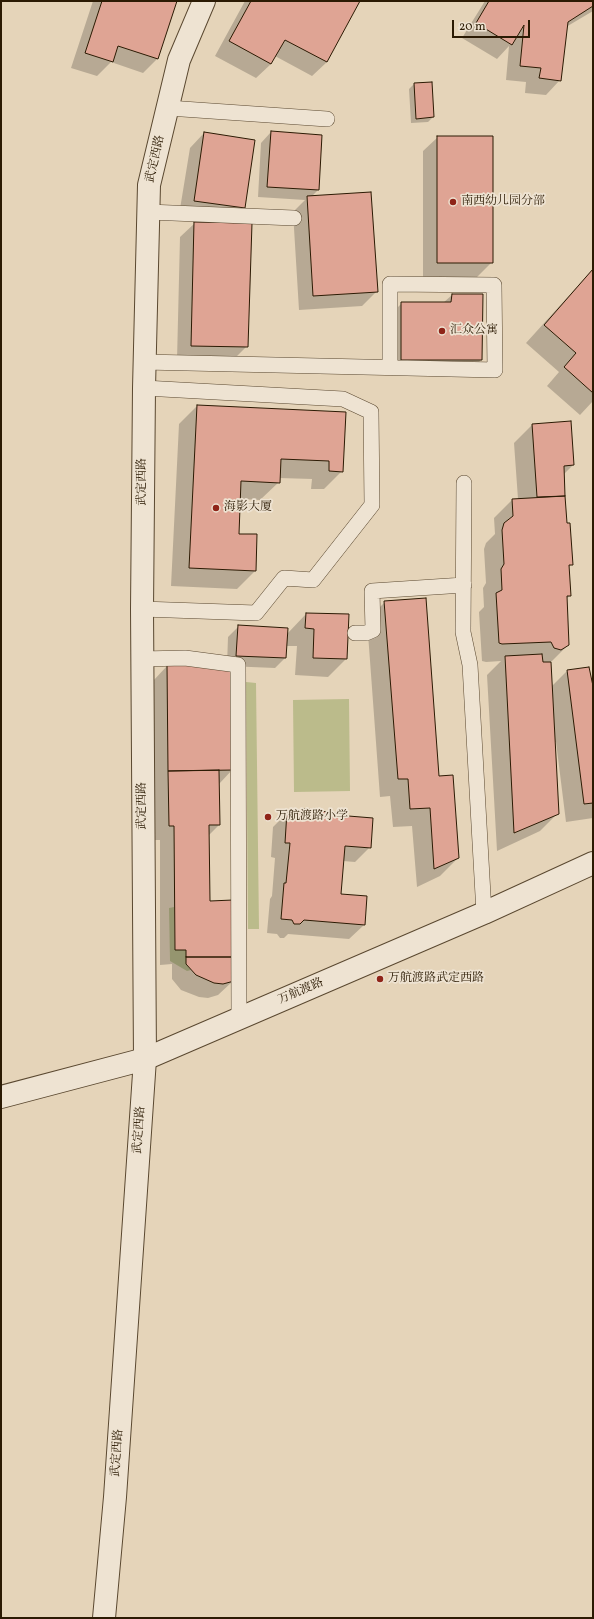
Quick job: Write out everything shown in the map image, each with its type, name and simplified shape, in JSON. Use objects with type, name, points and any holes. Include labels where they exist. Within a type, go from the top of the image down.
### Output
[{"type":"street","name":"武定西路","points":[[104,1618],[115,1497],[145,1059],[142,609],[144,362],[149,185],[180,60],[204,1]]},
{"type":"street","name":"万航渡路","points":[[1,1097],[145,1059],[484,913],[593,863]]},
{"type":"lane","points":[[168,108],[327,119]]},
{"type":"lane","points":[[148,212],[294,218]]},
{"type":"lane","points":[[144,362],[495,370],[494,285],[390,284],[390,367]]},
{"type":"lane","points":[[142,609],[256,613],[284,578],[313,580],[372,505],[371,412],[343,399],[144,388]]},
{"type":"lane","points":[[464,482],[463,632],[470,665],[484,913]]},
{"type":"lane","points":[[355,633],[366,633],[373,630],[372,591],[464,585]]},
{"type":"lane","points":[[142,659],[185,658],[238,665],[239,1018]]},
{"type":"green space","points":[[246,682],[256,683],[259,929],[248,929]]},
{"type":"green space","points":[[349,699],[350,791],[294,792],[293,700]]},
{"type":"green space","points":[[174,907],[175,950],[186,950],[186,964],[191,970],[187,971],[170,961],[169,908]]},
{"type":"building","points":[[102,1],[177,1],[158,59],[118,46],[113,62],[85,53]]},
{"type":"building","points":[[251,1],[360,1],[327,62],[285,40],[271,64],[229,41]]},
{"type":"building","points":[[489,1],[593,1],[593,6],[568,22],[561,81],[539,78],[541,68],[520,66],[524,25],[512,45],[476,23]]},
{"type":"building","points":[[432,82],[434,117],[416,119],[414,83]]},
{"type":"building","points":[[271,131],[322,135],[319,190],[267,187]]},
{"type":"building","points":[[204,132],[255,140],[245,208],[194,201]]},
{"type":"building","points":[[437,136],[493,136],[493,263],[437,263]]},
{"type":"building","points":[[371,192],[378,292],[313,296],[307,196]]},
{"type":"building","points":[[194,222],[252,223],[248,347],[191,346]]},
{"type":"building","points":[[593,269],[593,393],[564,367],[576,353],[544,325]]},
{"type":"building","name":"汇众公寓","points":[[452,294],[483,294],[482,360],[401,360],[401,302],[451,302]]},
{"type":"building","name":"海影大厦","points":[[197,405],[346,412],[343,472],[329,471],[329,461],[281,459],[280,483],[241,481],[239,534],[257,534],[256,571],[189,568]]},
{"type":"building","points":[[571,421],[574,465],[564,466],[565,496],[537,497],[532,424]]},
{"type":"building","points":[[565,496],[567,523],[570,523],[573,565],[569,565],[571,596],[567,596],[569,645],[561,650],[554,648],[551,642],[499,643],[496,593],[502,590],[501,569],[504,564],[502,530],[504,523],[513,516],[512,499]]},
{"type":"building","points":[[426,598],[439,776],[453,775],[459,858],[434,869],[430,808],[410,809],[408,779],[398,779],[384,601]]},
{"type":"building","points":[[306,613],[349,614],[347,659],[313,658],[314,629],[305,628]]},
{"type":"building","points":[[238,625],[288,628],[286,658],[236,656]]},
{"type":"building","points":[[542,654],[543,662],[551,662],[559,814],[514,833],[505,656]]},
{"type":"building","points":[[190,664],[233,671],[234,770],[168,771],[167,665]]},
{"type":"building","points":[[589,667],[593,686],[593,803],[584,804],[567,670]]},
{"type":"building","points":[[219,770],[220,825],[209,825],[210,901],[233,900],[234,957],[186,957],[186,950],[175,950],[174,826],[169,826],[168,771]]},
{"type":"building","points":[[304,809],[310,809],[314,813],[319,813],[320,811],[336,813],[336,815],[373,818],[371,848],[345,846],[341,894],[367,896],[365,925],[304,920],[300,924],[294,924],[292,920],[281,919],[284,883],[286,883],[290,843],[285,843],[287,811],[300,812]]},
{"type":"building","points":[[186,957],[234,957],[234,981],[223,984],[214,983],[196,975],[186,964]]},
{"type":"place","name":"南西幼儿园分部","points":[[453,202]]},
{"type":"place","name":"汇众公寓","points":[[442,331]]},
{"type":"place","name":"海影大厦","points":[[216,508]]},
{"type":"place","name":"万航渡路小学","points":[[268,817]]},
{"type":"place","name":"万航渡路武定西路","points":[[380,979]]}]
